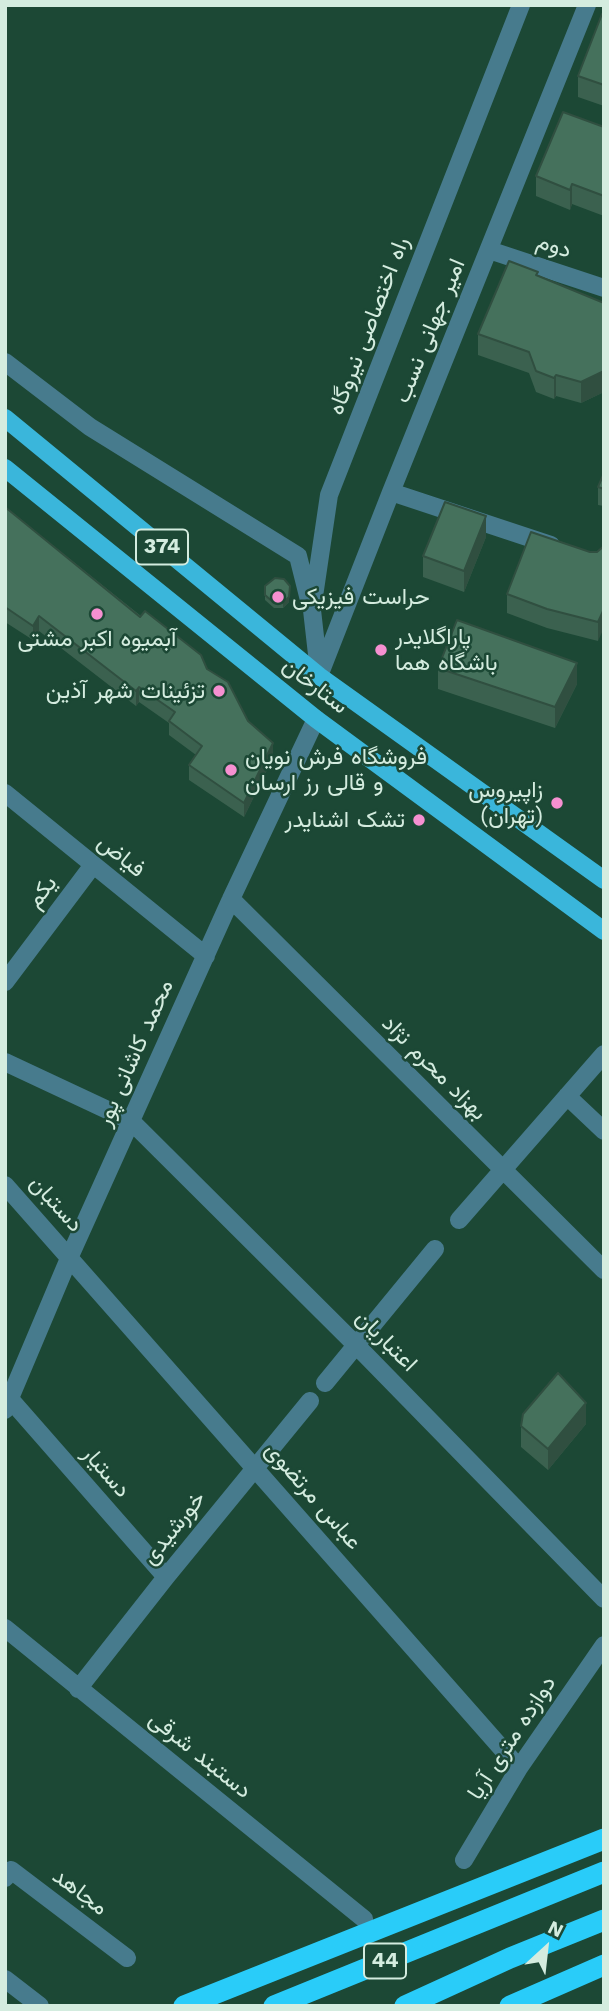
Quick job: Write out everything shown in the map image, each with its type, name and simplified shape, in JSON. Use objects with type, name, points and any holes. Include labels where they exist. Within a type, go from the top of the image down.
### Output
[{"type":"highway","points":[[184,2006],[604,1839]]},
{"type":"highway","name":"44","points":[[274,2006],[604,1872]]},
{"type":"highway","name":"44","points":[[405,2006],[510,1958],[604,1920]]},
{"type":"highway","points":[[510,2006],[604,1965]]},
{"type":"main road","name":"ستارخان","points":[[5,418],[319,676],[604,880]]},
{"type":"main road","name":"ستارخان","points":[[5,468],[316,719],[604,931]]},
{"type":"street","name":"راه اختصاصی نیروگاه","points":[[319,676],[312,610],[329,495],[521,5]]},
{"type":"street","points":[[586,8],[604,18]]},
{"type":"street","name":"امیر جهانی نسب","points":[[319,676],[586,8]]},
{"type":"street","name":"دوم","points":[[489,250],[604,288]]},
{"type":"street","points":[[5,362],[90,427],[299,556],[312,610]]},
{"type":"street","points":[[391,492],[569,551]]},
{"type":"street","name":"محمد کاشانی پور","points":[[8,1405],[70,1256],[231,899],[316,719]]},
{"type":"street","name":"فیاض","points":[[5,793],[206,956]]},
{"type":"street","name":"یکم","points":[[5,982],[93,865]]},
{"type":"street","name":"بهزاد محرم نژاد","points":[[231,899],[604,1270]]},
{"type":"street","points":[[459,1220],[604,1054]]},
{"type":"street","name":"اعتباریان","points":[[5,1062],[131,1121],[356,1345],[604,1599]]},
{"type":"street","points":[[568,1096],[604,1131]]},
{"type":"street","name":"دستبان","points":[[5,1185],[70,1256]]},
{"type":"street","points":[[325,1383],[435,1249]]},
{"type":"street","name":"عباس مرتضوی","points":[[70,1256],[519,1768]]},
{"type":"street","name":"خورشیدی","points":[[78,1689],[310,1401]]},
{"type":"street","name":"دستیار","points":[[8,1405],[166,1577]]},
{"type":"street","name":"دستبند شرقی","points":[[5,1628],[364,1919]]},
{"type":"street","name":"دوازده متری آریا","points":[[464,1860],[519,1768],[604,1645]]},
{"type":"street","name":"مجاهد","points":[[5,1878],[12,1870],[128,1958]]},
{"type":"street","points":[[5,1979],[40,2006]]},
{"type":"building","points":[[604,14],[604,85],[578,76]]},
{"type":"building","points":[[563,112],[604,127],[604,196],[572,184],[570,190],[536,176]]},
{"type":"building","points":[[509,261],[604,303],[604,371],[581,382],[556,375],[554,378],[536,371],[529,352],[478,334]]},
{"type":"building","points":[[604,473],[604,489],[598,487]]},
{"type":"building","points":[[445,502],[486,516],[464,571],[423,556]]},
{"type":"building","points":[[5,507],[140,617],[145,611],[201,655],[207,669],[228,682],[248,721],[273,743],[244,803],[189,765],[202,746],[169,721],[175,712],[139,687],[136,691],[39,616],[33,626],[5,607]]},
{"type":"building","points":[[531,532],[590,552],[597,552],[604,546],[604,609],[598,622],[547,609],[507,594]]},
{"type":"building","name":"حراست فیزیکی","points":[[275,578],[284,579],[290,586],[289,597],[283,603],[274,603],[265,595],[265,586]]},
{"type":"building","points":[[457,620],[577,663],[555,707],[438,668]]},
{"type":"building","points":[[558,1373],[586,1403],[548,1449],[521,1426],[523,1414]]},
{"type":"place","name":"حراست فیزیکی","points":[[278,597]]},
{"type":"place","name":"آبمیوه اکبر مشتی","points":[[97,614]]},
{"type":"place","name":"پاراگلایدر باشگاه هما","points":[[381,650]]},
{"type":"place","name":"تزئینات شهر آذین","points":[[219,691]]},
{"type":"place","name":"فروشگاه فرش نویان و قالی رز ارسان","points":[[231,770]]},
{"type":"place","name":"زاپیروس (تهران)","points":[[557,803]]},
{"type":"place","name":"تشک اشنایدر","points":[[419,820]]}]
